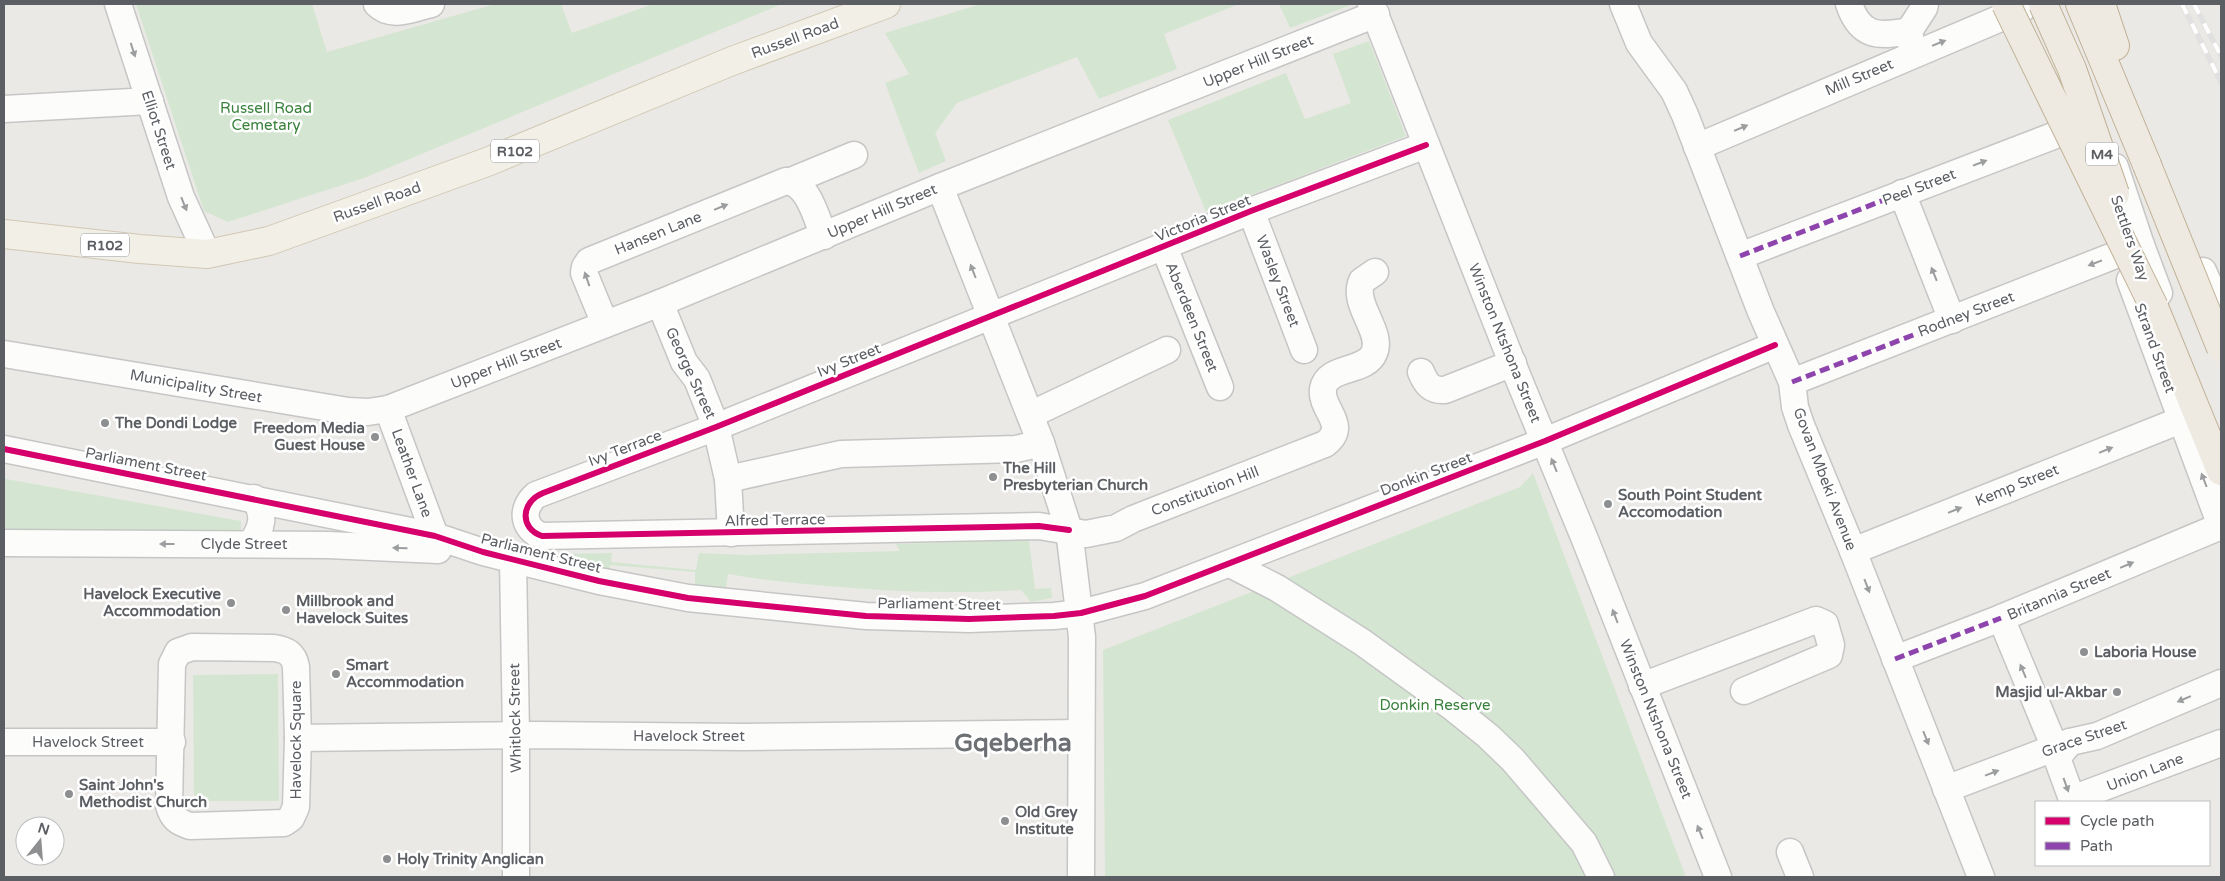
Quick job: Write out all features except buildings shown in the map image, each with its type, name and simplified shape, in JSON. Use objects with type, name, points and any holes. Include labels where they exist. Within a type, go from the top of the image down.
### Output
[{"type":"highway","name":"M4","points":[[2080,4],[2148,165],[2221,348]]},
{"type":"highway","points":[[2101,4],[2112,34],[2148,165]]},
{"type":"highway","points":[[2022,5],[2154,306]]},
{"type":"highway","name":"Settlers Way","points":[[2022,5],[2072,69],[2154,306],[2221,471]]},
{"type":"main road","name":"Russell Road","points":[[732,61],[847,4]]},
{"type":"main road","name":"Russell Road","points":[[4,234],[140,250],[207,254],[269,241],[488,162],[732,61],[886,4]]},
{"type":"street","name":"Elliot Street","points":[[118,4],[181,197],[207,254]]},
{"type":"street","points":[[377,4],[386,11],[396,13],[431,4]]},
{"type":"street","name":"Govan Mbeki Avenue","points":[[1623,4],[1640,43],[1674,91],[1697,147],[1775,345],[1792,382],[1795,407],[1801,425],[1853,551],[1981,877]]},
{"type":"street","points":[[1849,4],[1854,19],[1864,29],[1878,34],[1894,34],[1911,42],[1925,4]]},
{"type":"street","name":"Strand Street","points":[[2058,4],[2084,70],[2100,118],[2105,171],[2131,249],[2181,420],[2221,526]]},
{"type":"street","name":"Mill Street","points":[[1697,147],[1911,42],[2022,5]]},
{"type":"street","name":"Strand Street","points":[[2022,5],[2076,127],[2105,171]]},
{"type":"street","name":"Winston Ntshona Street","points":[[1373,9],[1512,364],[1545,441],[1718,877]]},
{"type":"street","name":"Upper Hill Street","points":[[388,409],[660,303],[1373,9]]},
{"type":"street","points":[[4,109],[150,101]]},
{"type":"street","name":"Peel Street","points":[[1740,256],[2100,118]]},
{"type":"street","name":"Victoria Street","points":[[990,317],[1251,212],[1426,145]]},
{"type":"street","name":"Hansen Lane","points":[[605,324],[584,273],[589,261],[854,155]]},
{"type":"street","points":[[2105,171],[2137,168],[2157,178],[2173,199],[2221,311]]},
{"type":"street","points":[[791,181],[802,188],[824,236]]},
{"type":"street","points":[[940,186],[990,317],[1042,443],[1069,530],[1081,613],[1082,637],[1081,877]]},
{"type":"street","points":[[1902,193],[1952,320]]},
{"type":"street","name":"Wasley Street","points":[[1251,212],[1304,350]]},
{"type":"street","name":"Aberdeen Street","points":[[1164,248],[1220,387]]},
{"type":"street","name":"Strand Street","points":[[2131,249],[2221,446]]},
{"type":"street","name":"Rodney Street","points":[[1792,382],[2131,249]]},
{"type":"street","name":"Constitution Hill","points":[[1069,530],[1086,534],[1116,528],[1133,519],[1325,444],[1335,433],[1336,427],[1323,394],[1326,382],[1332,376],[1370,360],[1374,354],[1376,346],[1374,337],[1358,294],[1362,281],[1375,272]]},
{"type":"street","name":"George Street","points":[[660,303],[684,362],[697,379],[711,429],[728,478],[722,533]]},
{"type":"street","name":"Ivy Street","points":[[711,429],[990,317]]},
{"type":"street","name":"Donkin Street","points":[[1081,613],[1145,596],[1230,564],[1545,441],[1775,345]]},
{"type":"street","points":[[1030,415],[1167,350]]},
{"type":"street","name":"Municipality Street","points":[[4,354],[348,411],[368,412],[388,409]]},
{"type":"street","points":[[1421,372],[1426,383],[1433,389],[1445,390],[1512,364]]},
{"type":"street","name":"Leather Lane","points":[[388,409],[435,536]]},
{"type":"street","name":"Kemp Street","points":[[1853,551],[2181,420]]},
{"type":"street","name":"George Street","points":[[711,429],[712,457],[722,533]]},
{"type":"street","name":"Ivy Terrace","points":[[543,492],[711,429]]},
{"type":"street","points":[[728,478],[841,454],[1016,449],[1042,443]]},
{"type":"street","name":"Parliament Street","points":[[4,449],[435,536],[513,560],[599,581],[688,598],[866,616],[969,619],[1081,613]]},
{"type":"street","name":"Alfred Terrace","points":[[543,492],[531,500],[526,512],[528,526],[533,533],[542,536],[1039,526],[1069,530]]},
{"type":"street","points":[[251,544],[258,534],[262,519],[261,510],[254,498]]},
{"type":"street","name":"Britannia Street","points":[[1895,659],[2001,618],[2221,526]]},
{"type":"street","name":"Clyde Street","points":[[4,543],[328,545],[483,552]]},
{"type":"street","name":"Whitlock Street","points":[[513,560],[516,877]]},
{"type":"street","points":[[1230,564],[1277,588],[1362,642],[1452,707],[1488,736],[1514,760],[1584,843],[1600,877]]},
{"type":"street","points":[[2001,618],[2062,745]]},
{"type":"street","points":[[1642,686],[1816,620],[1825,624],[1831,645],[1829,655],[1744,691]]},
{"type":"street","name":"Havelock Square","points":[[192,647],[274,648],[290,653],[296,667],[298,738],[294,813],[284,824],[190,826],[172,817],[169,806],[173,659],[178,652],[192,647]]},
{"type":"street","name":"Grace Street","points":[[1946,789],[2062,745],[2097,736],[2221,683]]},
{"type":"street","name":"Havelock Street","points":[[298,738],[516,735],[754,737],[1081,733]]},
{"type":"street","name":"Havelock Street","points":[[4,742],[172,742]]},
{"type":"street","name":"Union Lane","points":[[2062,745],[2057,758],[2072,798],[2221,743]]},
{"type":"street","points":[[1790,852],[1800,877]]},
{"type":"green space","name":"Russell Road Cemetary","points":[[136,4],[312,4],[327,52],[495,4],[561,4],[572,33],[653,4],[782,4],[364,178],[228,222],[204,211]]},
{"type":"green space","points":[[981,4],[1239,4],[1164,34],[1177,69],[1099,99],[1077,57],[957,103],[935,133],[946,161],[919,173],[885,83],[909,74],[885,33]]},
{"type":"green space","points":[[1279,4],[1350,4],[1351,5],[1290,28]]},
{"type":"green space","points":[[1369,41],[1406,136],[1206,212],[1168,120],[1286,73],[1305,119],[1351,103],[1333,54]]},
{"type":"green space","name":"Donkin Reserve","points":[[1533,473],[1686,877],[1105,877],[1103,650],[1520,487]]},
{"type":"green space","points":[[4,475],[6,479],[241,521],[241,533],[4,533]]},
{"type":"green space","points":[[1029,540],[1035,589],[1051,588],[1052,598],[1031,602],[1021,590],[924,592],[876,590],[728,574],[726,589],[695,587],[695,572],[610,565],[609,573],[550,560],[552,554],[612,553],[611,562],[696,570],[699,553],[747,555],[900,551],[896,544]]},
{"type":"green space","points":[[278,674],[279,801],[194,801],[193,675]]},
{"type":"railway","points":[[2182,4],[2221,82]]},
{"type":"railway","points":[[2194,4],[2221,56]]},
{"type":"marked path","points":[[1740,256],[1902,193]]},
{"type":"marked path","points":[[1792,382],[1952,320]]},
{"type":"marked path","points":[[1895,659],[2001,618]]},
{"type":"cycle path","points":[[1069,530],[1039,526],[542,536],[529,527],[526,515],[530,502],[543,493],[716,427],[1251,211],[1426,145]]},
{"type":"cycle path","points":[[4,449],[435,536],[483,552],[599,581],[688,598],[866,616],[969,619],[1054,616],[1081,613],[1145,596],[1545,441],[1775,345]]},
{"type":"place","name":"The Dondi Lodge","points":[[105,423]]},
{"type":"place","name":"Freedom Media Guest House","points":[[375,437]]},
{"type":"place","name":"The Hill Presbyterian Church","points":[[993,477]]},
{"type":"place","name":"South Point Student Accomodation","points":[[1608,504]]},
{"type":"place","name":"Havelock Executive Accommodation","points":[[231,603]]},
{"type":"place","name":"Millbrook and Havelock Suites","points":[[286,610]]},
{"type":"place","name":"Laboria House","points":[[2084,652]]},
{"type":"place","name":"Smart Accommodation","points":[[336,674]]},
{"type":"place","name":"Masjid ul-Akbar","points":[[2117,692]]},
{"type":"place","name":"Saint John's Methodist Church","points":[[69,794]]},
{"type":"place","name":"Old Grey Institute","points":[[1005,821]]},
{"type":"place","name":"Holy Trinity Anglican","points":[[387,859]]},
{"type":"district","name":"Gqeberha","points":[[1013,743]]}]
